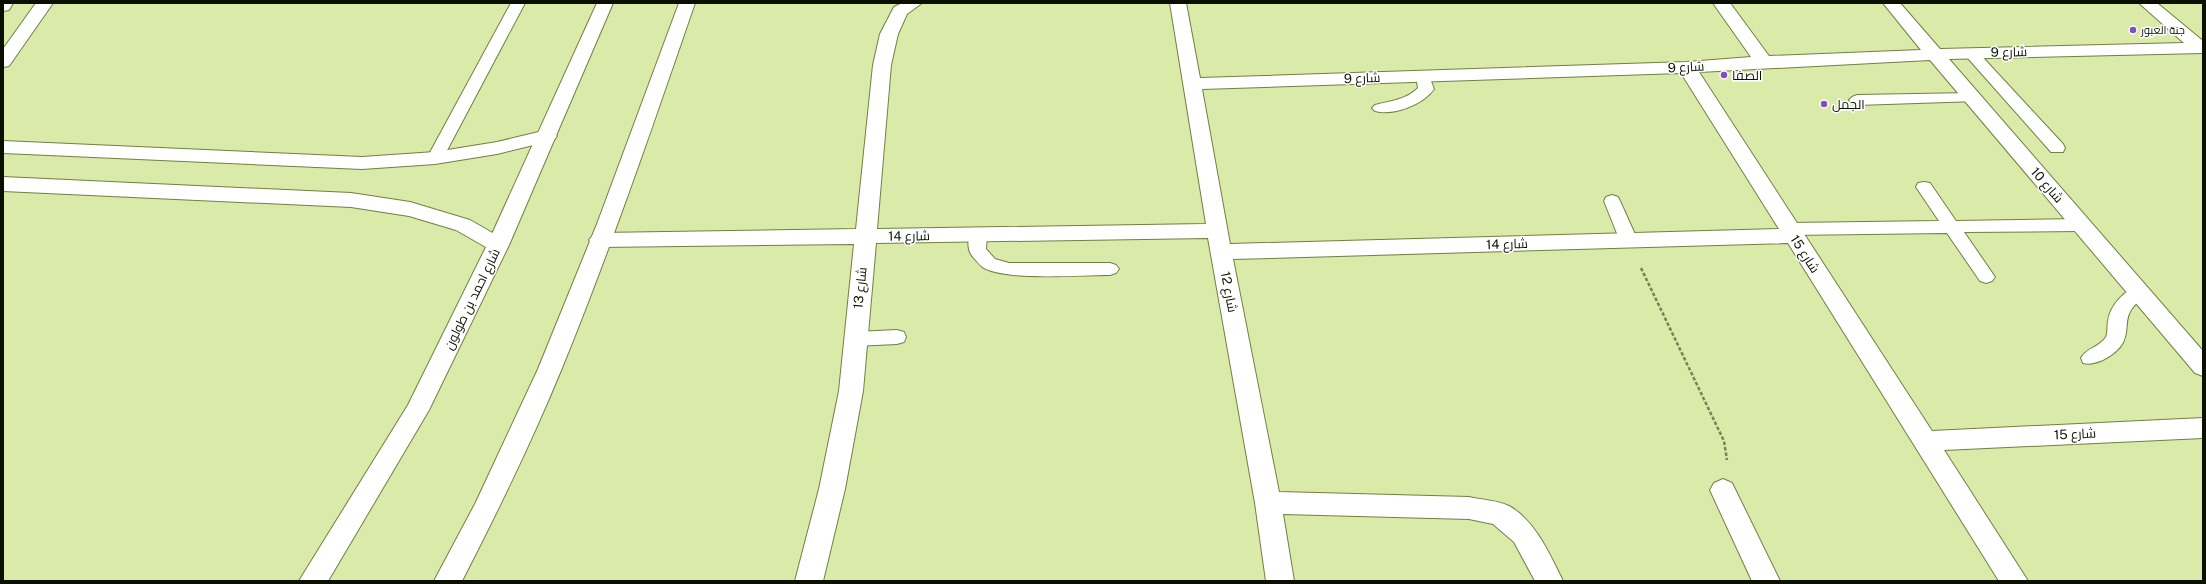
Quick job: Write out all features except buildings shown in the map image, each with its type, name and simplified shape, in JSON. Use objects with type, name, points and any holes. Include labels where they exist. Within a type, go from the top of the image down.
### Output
[{"type":"street","points":[[3,62],[44,3]]},
{"type":"street","name":"شارع احمد بن طولون","points":[[313,581],[417,410],[498,245],[605,3]]},
{"type":"street","points":[[448,581],[530,418],[600,240],[687,3]]},
{"type":"street","name":"شارع 13","points":[[809,581],[832,489],[850,391],[882,65],[889,34],[900,11],[914,3]]},
{"type":"street","name":"شارع 12","points":[[1178,3],[1219,242],[1268,503],[1280,581]]},
{"type":"street","points":[[1721,3],[1763,61]]},
{"type":"street","name":"شارع 10","points":[[1891,3],[2203,367]]},
{"type":"street","points":[[2147,3],[2202,48]]},
{"type":"street","name":"شارع 9","points":[[1192,84],[1687,67],[1763,61],[1935,54],[2202,48]]},
{"type":"street","name":"شارع 15","points":[[1687,67],[1923,441],[2014,581]]},
{"type":"street","points":[[3,148],[362,163],[435,158],[497,148],[547,136]]},
{"type":"street","points":[[3,184],[351,200],[410,208],[463,225],[498,245]]},
{"type":"street","name":"شارع 14","points":[[600,240],[978,235],[1219,242],[1628,241],[1791,232]]},
{"type":"street","name":"شارع 15","points":[[1923,441],[2203,428]]},
{"type":"street","points":[[1723,490],[1766,581]]},
{"type":"street","points":[[1268,503],[1468,508],[1500,514],[1523,534],[1549,581]]},
{"type":"lane","points":[[435,158],[518,3]]},
{"type":"lane","points":[[1971,53],[2057,148]]},
{"type":"lane","points":[[1380,108],[1402,104],[1418,98],[1426,89],[1423,76]]},
{"type":"lane","points":[[1857,100],[1972,98]]},
{"type":"lane","points":[[1924,187],[1986,277]]},
{"type":"lane","points":[[1612,201],[1628,241]]},
{"type":"lane","points":[[1791,232],[1951,226],[2080,225]]},
{"type":"lane","points":[[978,235],[977,250],[989,263],[1009,269],[1110,269]]},
{"type":"lane","points":[[2090,358],[2105,350],[2116,338],[2117,320],[2124,305],[2139,292]]},
{"type":"lane","points":[[855,339],[897,337]]},
{"type":"path","points":[[1628,241],[1724,441],[1728,467],[1723,490]]},
{"type":"place","name":"جنة العبور","points":[[2133,30]]},
{"type":"place","name":"الصفا","points":[[1724,75]]},
{"type":"place","name":"الجمل","points":[[1824,104]]}]
